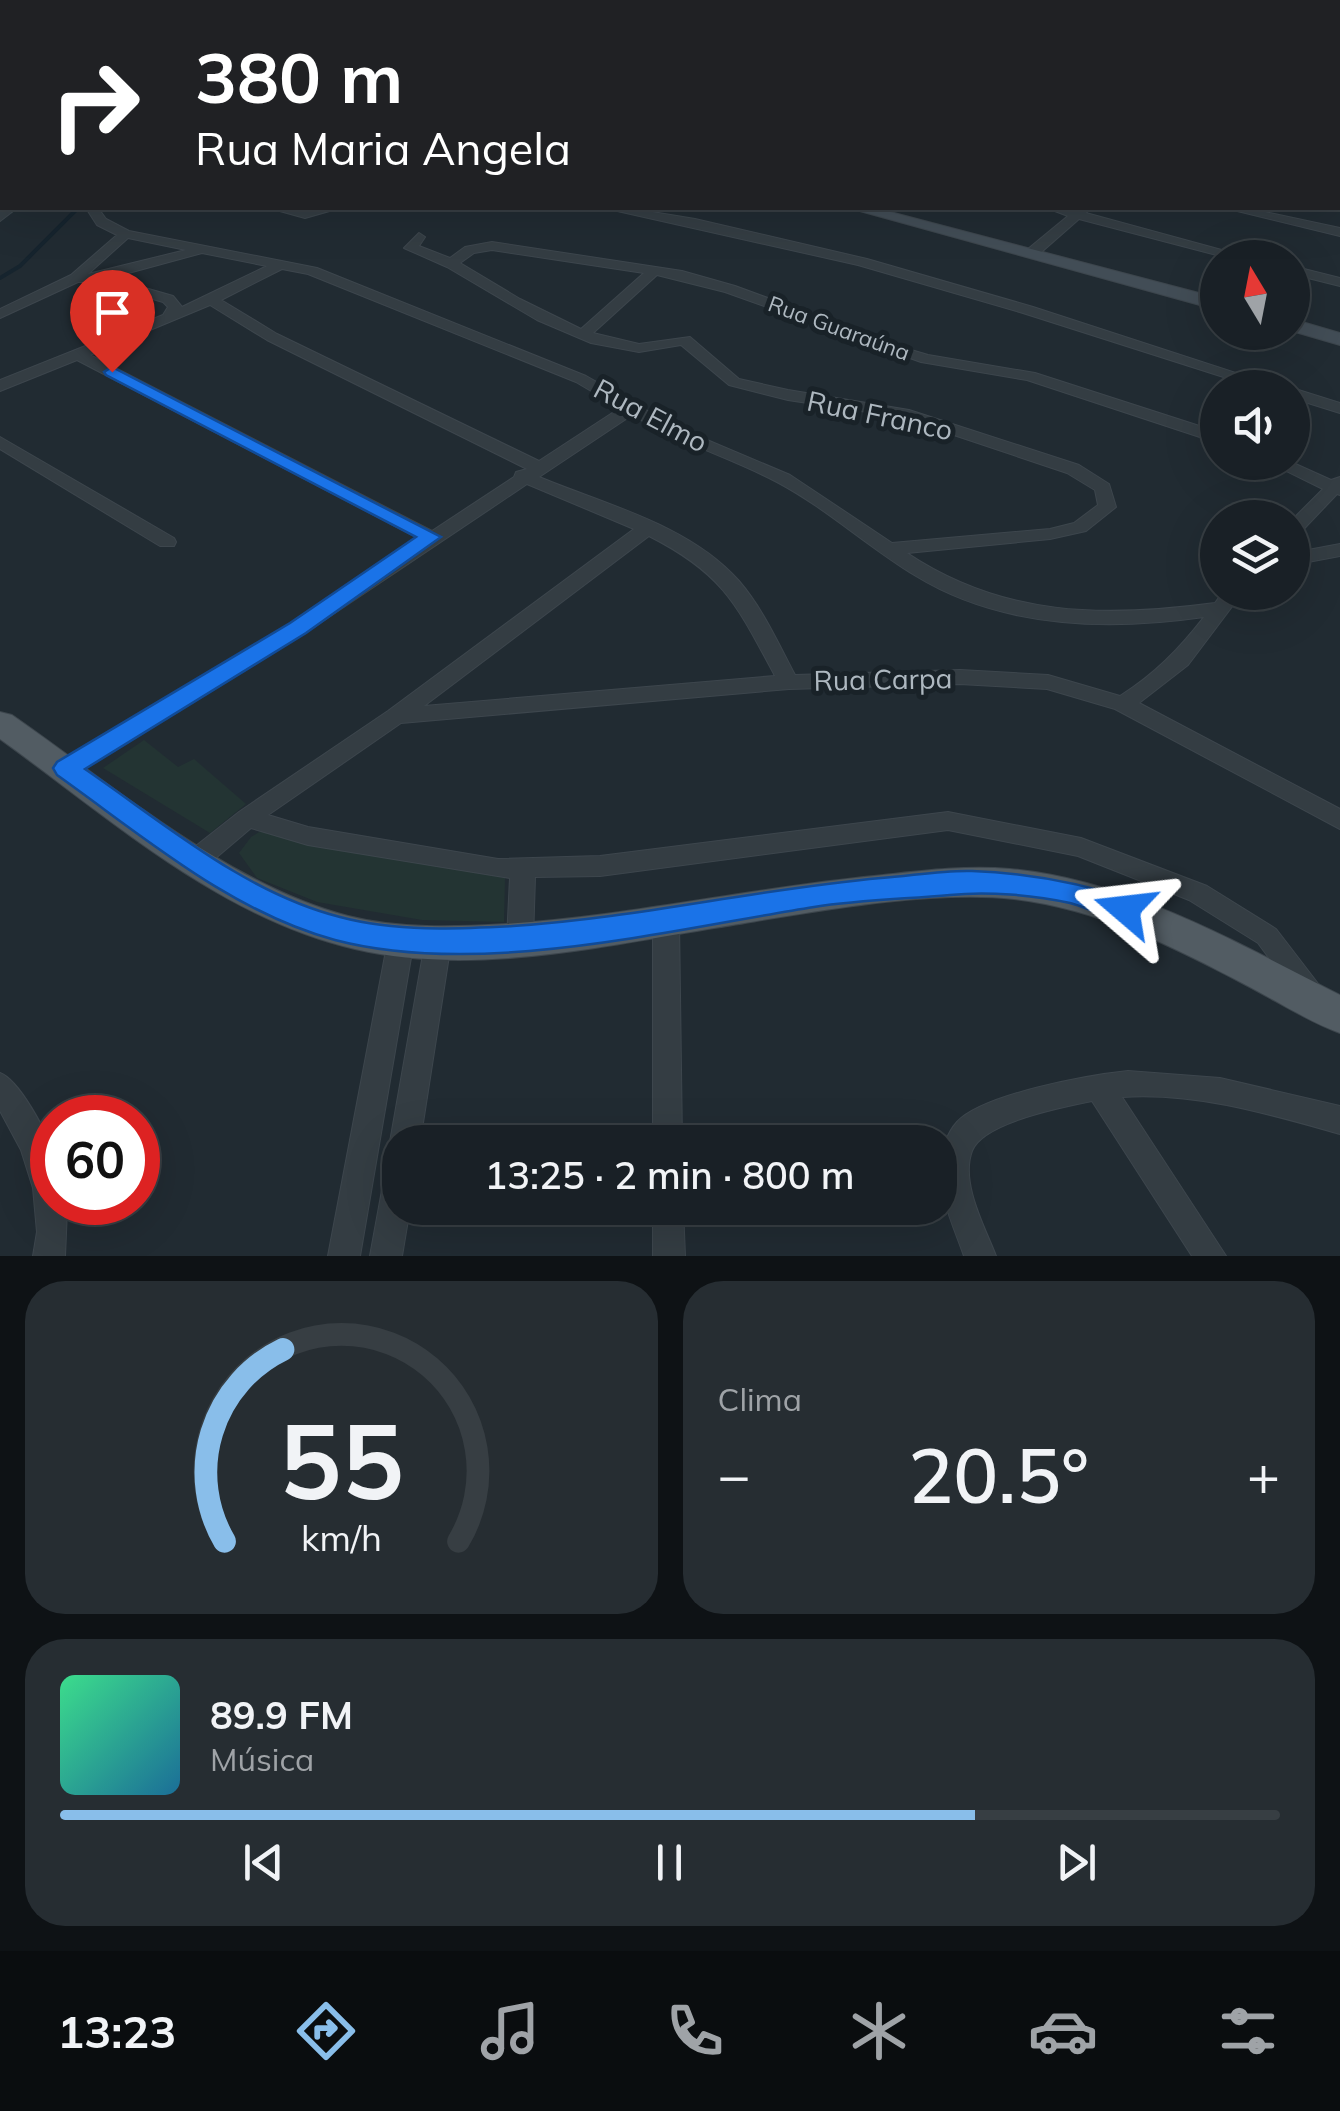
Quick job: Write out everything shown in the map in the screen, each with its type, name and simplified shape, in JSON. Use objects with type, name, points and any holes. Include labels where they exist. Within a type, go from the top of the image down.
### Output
[{"type":"main road","points":[[0,723],[196,860],[259,897],[337,929],[419,941],[520,940],[666,922],[818,895],[969,882],[1013,884],[1068,892],[1125,909],[1330,1010]]},
{"type":"street","points":[[0,314],[76,278],[125,234],[101,222],[93,210]]},
{"type":"street","points":[[284,210],[305,214],[324,210]]},
{"type":"street","points":[[623,210],[836,255],[1216,370]]},
{"type":"street","points":[[670,217],[685,210]]},
{"type":"street","points":[[865,210],[1200,299]]},
{"type":"street","points":[[1033,252],[1081,210],[1200,245]]},
{"type":"street","points":[[1240,210],[1335,229]]},
{"type":"street","name":"Rua Elmo","points":[[125,234],[324,275],[581,379],[668,429],[784,480],[892,548],[924,573],[962,592],[1010,608],[1064,617],[1160,616],[1209,610]]},
{"type":"street","name":"Rua Franco","points":[[419,237],[411,248],[454,260],[507,299],[585,333],[632,348],[685,340],[734,382],[917,418],[1074,469],[1103,488],[1108,498],[1106,507],[1080,527],[1050,534],[892,548]]},
{"type":"street","name":"Rua Guaraúna","points":[[454,260],[469,250],[492,246],[655,270],[730,288],[926,359],[1030,376],[1200,432]]},
{"type":"street","points":[[76,278],[95,278],[204,249]]},
{"type":"street","points":[[0,386],[211,300],[279,265]]},
{"type":"street","points":[[585,333],[655,270]]},
{"type":"street","points":[[1310,274],[1340,282]]},
{"type":"street","points":[[95,278],[168,299],[175,307],[168,316]]},
{"type":"street","points":[[211,300],[530,472],[689,550],[718,570],[738,592],[790,682]]},
{"type":"street","points":[[1310,330],[1340,339]]},
{"type":"street","points":[[78,354],[430,537]]},
{"type":"street","points":[[1310,399],[1340,408]]},
{"type":"street","points":[[66,768],[298,628],[430,537],[634,406]]},
{"type":"street","points":[[0,442],[167,542]]},
{"type":"street","points":[[1310,475],[1338,486],[1310,513]]},
{"type":"street","points":[[196,860],[247,818],[396,716],[644,530]]},
{"type":"street","points":[[1310,556],[1340,550]]},
{"type":"street","points":[[1123,704],[1181,660],[1216,610]]},
{"type":"street","points":[[1160,616],[1193,642]]},
{"type":"street","name":"Rua Carpa","points":[[396,716],[790,682],[1048,682],[1123,704],[1340,820]]},
{"type":"street","points":[[247,818],[308,836],[432,860],[522,868],[600,866],[948,821],[1081,848],[1198,893],[1267,936],[1330,1010]]},
{"type":"street","points":[[520,940],[522,868]]},
{"type":"street","points":[[666,922],[668,1125]]},
{"type":"street","points":[[406,1125],[419,941]]},
{"type":"street","points":[[344,1256],[419,941]]},
{"type":"street","points":[[0,1086],[36,1146],[52,1191],[49,1256]]},
{"type":"street","points":[[980,1256],[959,1190],[956,1155],[965,1132],[993,1114],[1099,1087],[1170,1086],[1240,1093],[1340,1120]]},
{"type":"street","points":[[1099,1087],[1210,1256]]},
{"type":"street","points":[[386,1256],[391,1225]]},
{"type":"street","points":[[668,1225],[669,1256]]},
{"type":"shaded area","points":[[144,740],[178,767],[194,759],[246,804],[210,833],[103,768]]},
{"type":"shaded area","points":[[264,829],[505,878],[504,922],[422,920],[317,902],[257,878],[239,853],[251,837]]},
{"type":"waterway","points":[[0,278],[20,266],[76,210]]},
{"type":"route","points":[[112,372],[323,478],[430,537],[298,628],[66,768],[196,860],[259,897],[337,929],[438,942],[520,940],[666,922],[818,895],[969,882],[1068,892],[1125,909]]}]
